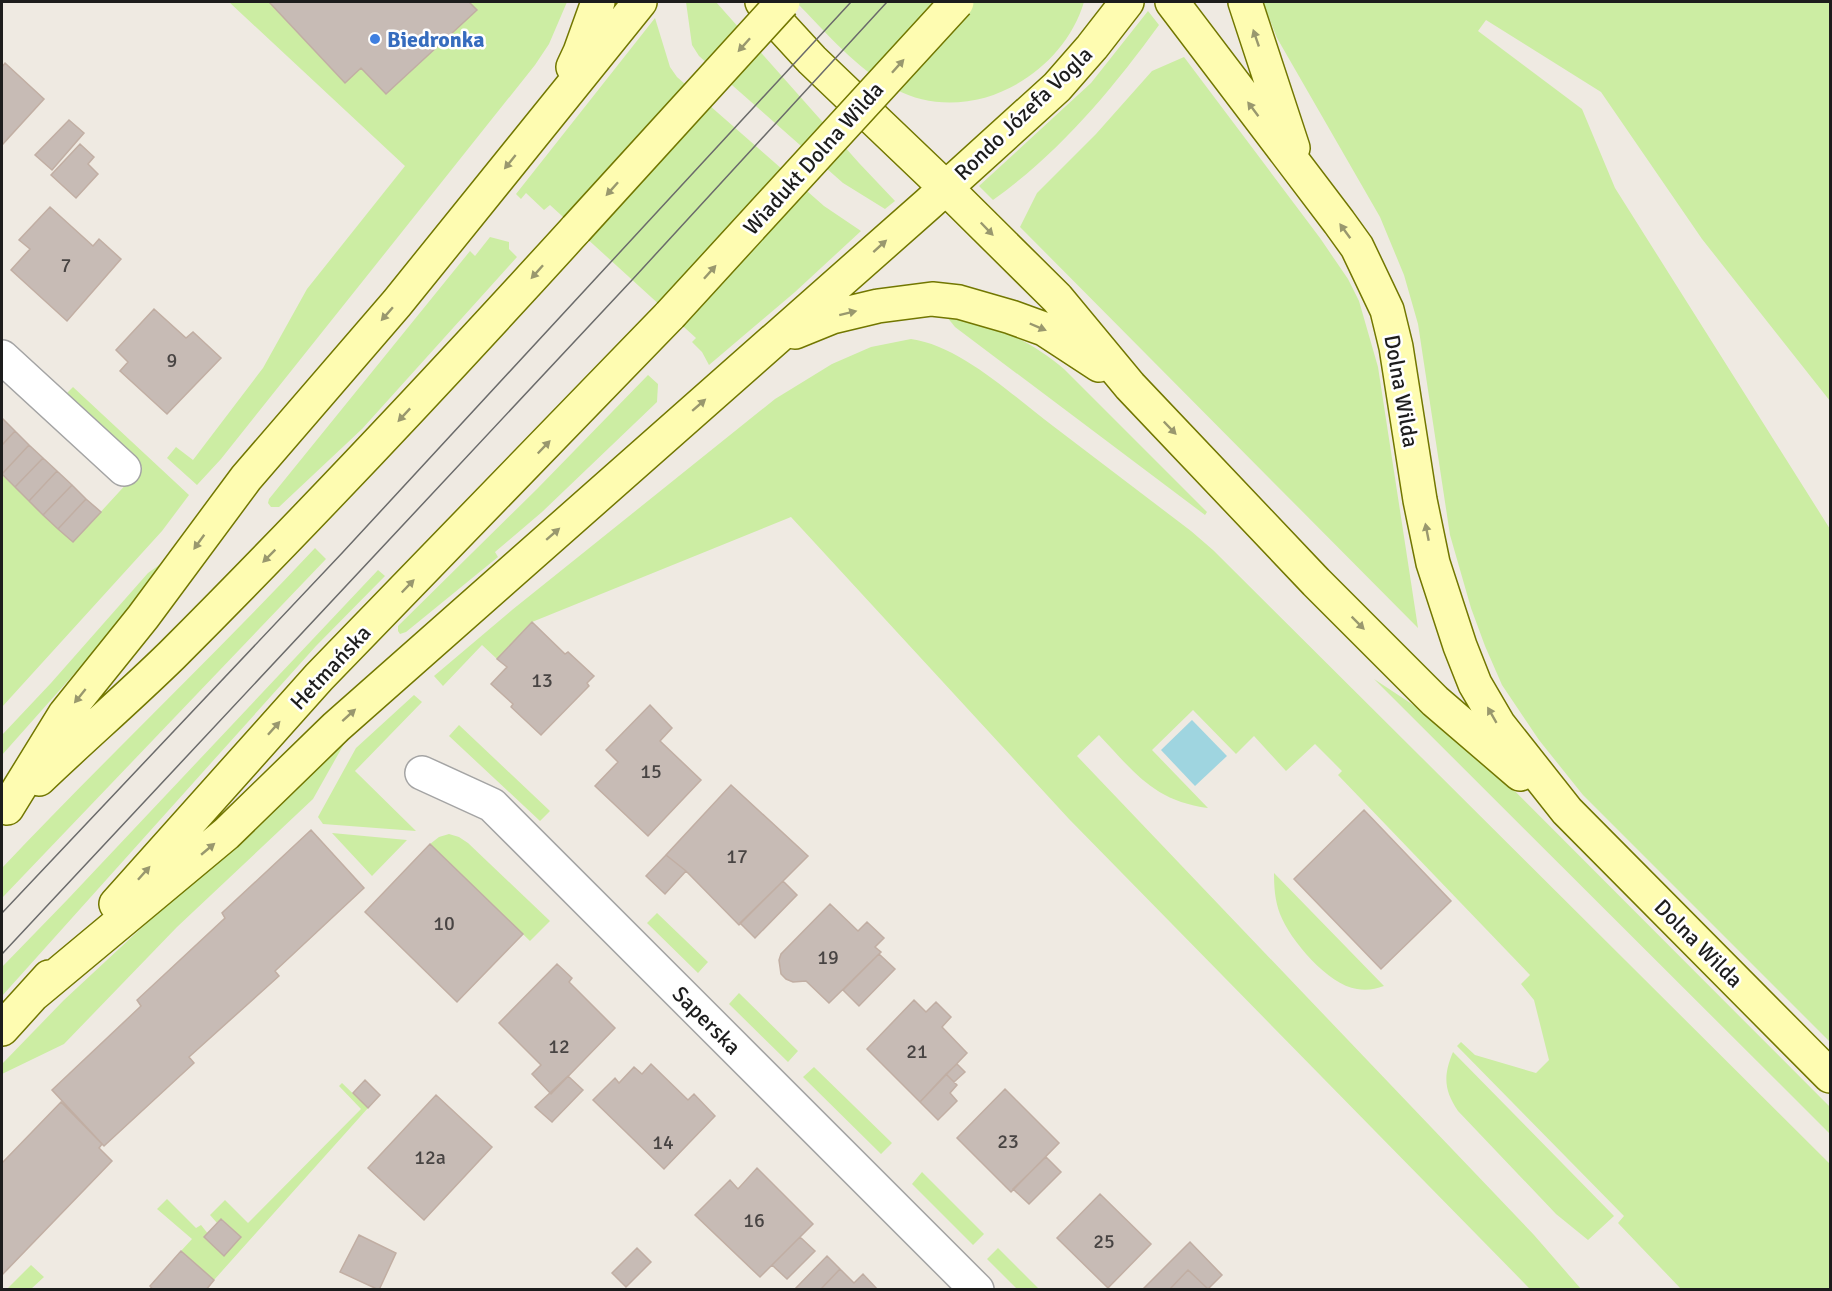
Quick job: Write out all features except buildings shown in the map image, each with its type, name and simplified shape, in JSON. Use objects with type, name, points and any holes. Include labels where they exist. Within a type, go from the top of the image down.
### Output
[{"type":"main road","points":[[546,117],[580,52],[598,2]]},
{"type":"main road","points":[[4,811],[65,714],[143,618],[246,478],[397,303],[640,2]]},
{"type":"main road","name":"Rondo Józefa Vogla","points":[[762,2],[812,60],[946,188],[1057,87],[1127,2]]},
{"type":"main road","points":[[4,811],[170,656],[327,496],[481,334],[783,2]]},
{"type":"main road","name":"Wiadukt Dolna Wilda","points":[[670,315],[957,2]]},
{"type":"main road","name":"Dolna Wilda","points":[[1172,2],[1357,247],[1387,310],[1396,347],[1420,500],[1433,563],[1475,684],[1498,725],[1567,810],[1830,1076]]},
{"type":"main road","points":[[1245,2],[1301,173]]},
{"type":"main road","points":[[34,994],[226,834],[336,726],[946,188]]},
{"type":"main road","name":"Dolna Wilda","points":[[946,188],[1057,298],[1130,386],[1316,582],[1435,701],[1499,758],[1567,810]]},
{"type":"main road","points":[[774,341],[832,317],[878,306],[932,299],[960,302],[1044,329],[1130,386]]},
{"type":"main road","name":"Hetmańska","points":[[2,1029],[319,677],[670,315]]},
{"type":"street","points":[[2,357],[124,469]]},
{"type":"street","name":"Saperska","points":[[422,772],[492,805],[977,1290]]},
{"type":"green space","points":[[229,2],[269,2],[345,83],[361,68],[386,94],[477,10],[469,2],[567,2],[549,44],[535,65],[221,459],[197,485],[167,458],[176,447],[193,460],[263,368],[307,289],[405,166]]},
{"type":"green space","points":[[686,2],[716,2],[895,201],[885,209],[843,183],[699,56],[692,45]]},
{"type":"green space","points":[[796,2],[1084,2],[1072,29],[1055,53],[1033,73],[1008,89],[981,99],[952,103],[923,100],[881,81],[854,61]]},
{"type":"green space","points":[[1263,2],[1830,2],[1830,401],[1702,239],[1601,92],[1486,20],[1478,31],[1582,109],[1615,188],[1830,529],[1830,1042],[1583,795],[1539,740],[1502,685],[1471,608],[1450,535],[1418,324],[1404,275],[1380,217],[1277,38]]},
{"type":"green space","points":[[1148,11],[1159,25],[1122,74],[1062,141],[1017,182],[993,200],[979,186],[1091,83]]},
{"type":"green space","points":[[655,18],[670,67],[677,77],[824,206],[861,231],[795,292],[709,365],[702,352],[692,342],[696,338],[550,205],[544,210],[526,193],[521,199],[516,194]]},
{"type":"green space","points":[[1184,57],[1320,238],[1348,279],[1359,301],[1378,367],[1418,628],[1020,227],[1037,193],[1096,134],[1152,71]]},
{"type":"green space","points":[[490,237],[509,242],[509,249],[517,257],[362,429],[279,507],[271,507],[268,503],[269,499],[470,251],[475,256]]},
{"type":"green space","points":[[947,317],[995,328],[1038,349],[1064,369],[1207,512],[1205,515],[955,327]]},
{"type":"green space","points":[[911,339],[949,351],[986,374],[1213,550],[1830,1164],[1830,1289],[1681,1289],[1618,1223],[1624,1216],[1457,1046],[1461,1042],[1475,1055],[1536,1073],[1549,1060],[1534,1000],[1521,984],[1530,975],[1338,775],[1342,771],[1315,744],[1286,771],[1254,736],[1236,754],[1193,710],[1152,750],[1208,808],[1173,799],[1159,792],[1135,773],[1099,735],[1077,756],[1534,1235],[1581,1289],[1530,1289],[1069,819],[791,517],[532,622],[497,659],[482,645],[443,686],[434,676],[512,610],[775,399],[832,364],[871,347]]},
{"type":"green space","points":[[648,375],[658,384],[657,402],[542,512],[495,552],[498,557],[406,632],[400,634],[398,626],[537,489]]},
{"type":"green space","points":[[73,387],[189,495],[162,531],[2,707],[2,475],[73,542],[142,467],[65,395]]},
{"type":"green space","points":[[315,548],[326,559],[2,898],[2,868]]},
{"type":"green space","points":[[169,558],[82,665],[2,755],[2,735],[148,573]]},
{"type":"green space","points":[[378,570],[385,576],[316,646],[2,996],[2,967]]},
{"type":"green space","points":[[1374,679],[1445,726],[1471,747],[1830,1107],[1830,1134]]},
{"type":"green space","points":[[414,695],[422,702],[355,771],[416,831],[323,824],[318,817],[356,748]]},
{"type":"green space","points":[[459,725],[550,811],[540,821],[449,736]]},
{"type":"green space","points":[[349,735],[313,799],[177,927],[64,1044],[2,1074],[2,1064],[64,1000]]},
{"type":"green space","points":[[332,833],[407,840],[372,876]]},
{"type":"green space","points":[[449,834],[468,843],[550,921],[530,941],[430,844],[439,837]]},
{"type":"green space","points":[[1274,873],[1384,986],[1364,990],[1346,986],[1311,960],[1292,936],[1280,914],[1275,894]]},
{"type":"green space","points":[[657,913],[708,962],[698,973],[647,923]]},
{"type":"green space","points":[[739,993],[798,1051],[788,1062],[729,1004]]},
{"type":"green space","points":[[1453,1052],[1614,1216],[1588,1240],[1556,1214],[1458,1111],[1446,1083]]},
{"type":"green space","points":[[814,1067],[892,1143],[881,1154],[803,1077]]},
{"type":"green space","points":[[342,1083],[368,1108],[214,1280],[181,1251],[192,1239],[157,1209],[167,1199],[196,1228],[201,1225],[225,1255],[241,1237],[222,1219],[217,1223],[210,1215],[225,1200],[248,1223],[361,1109],[339,1086]]},
{"type":"green space","points":[[922,1172],[984,1234],[973,1245],[912,1184]]},
{"type":"green space","points":[[998,1248],[1039,1289],[1017,1289],[987,1259]]},
{"type":"green space","points":[[31,1265],[44,1277],[31,1289],[7,1289]]},
{"type":"water","points":[[1192,720],[1227,756],[1195,786],[1161,750]]},
{"type":"tram line","points":[[2,913],[343,552],[851,2]]},
{"type":"tram line","points":[[2,954],[632,280],[887,2]]},
{"type":"place","name":"Biedronka","points":[[375,39]]}]
